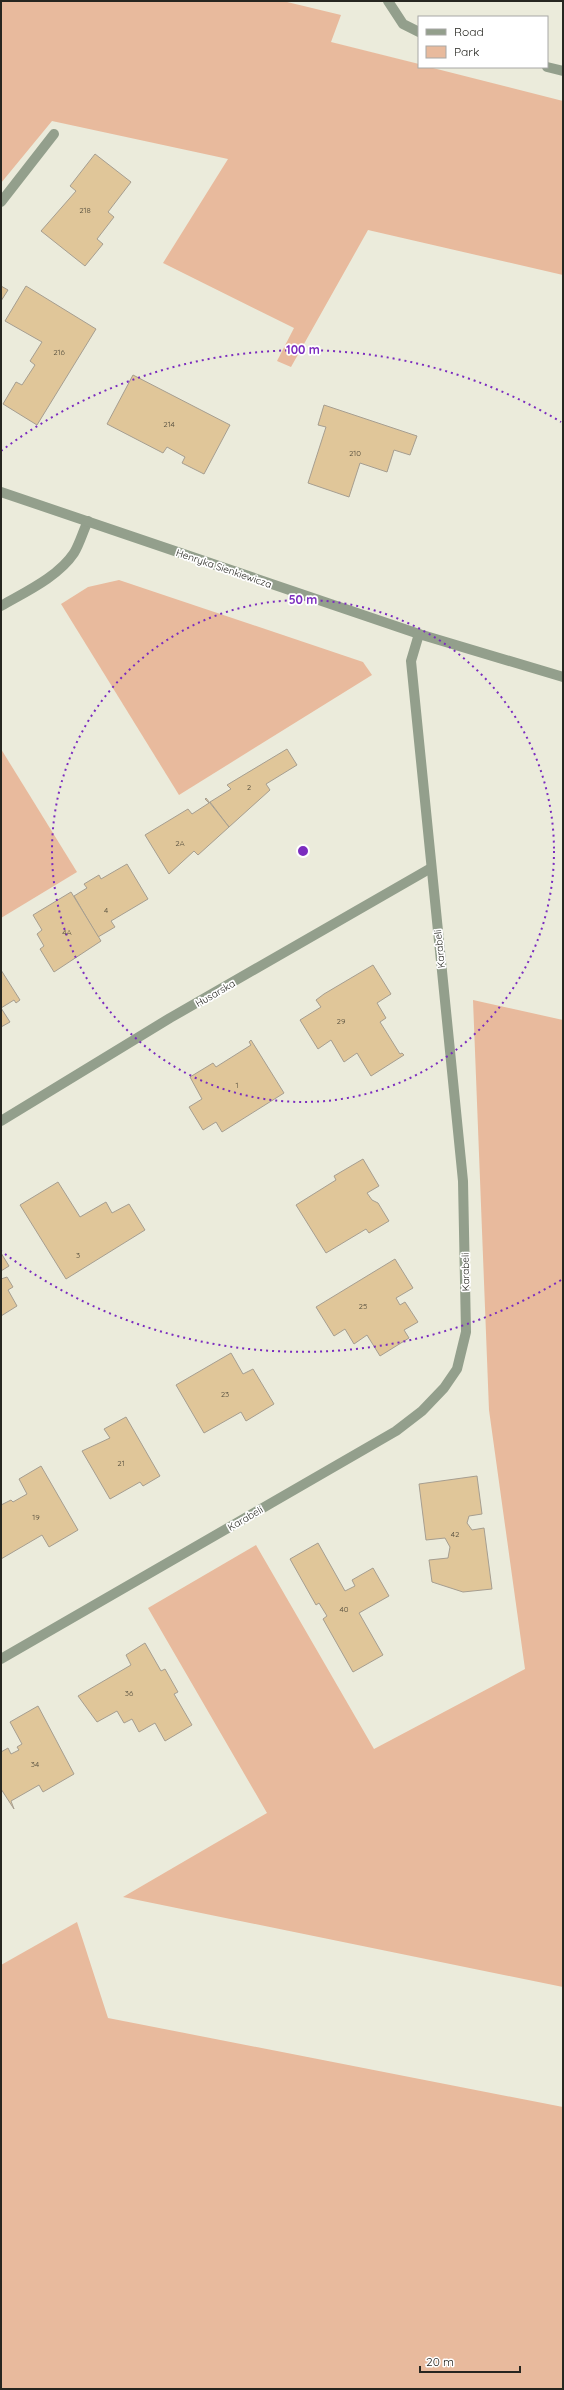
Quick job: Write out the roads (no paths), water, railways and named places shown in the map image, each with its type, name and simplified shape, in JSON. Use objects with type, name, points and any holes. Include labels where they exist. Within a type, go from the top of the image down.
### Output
[{"type":"street","points":[[388,1],[403,24],[418,32]]},
{"type":"street","points":[[548,67],[563,71]]},
{"type":"street","points":[[1,202],[54,134]]},
{"type":"street","name":"Henryka Sienkiewicza","points":[[1,492],[419,634],[563,677]]},
{"type":"street","points":[[1,606],[44,580],[62,566],[74,552],[88,521]]},
{"type":"street","name":"Karabeli","points":[[1,1659],[396,1432],[422,1411],[444,1388],[457,1369],[466,1332],[462,1181],[411,661],[419,634]]},
{"type":"street","name":"Husarska","points":[[1,1121],[170,1018],[431,868]]}]
